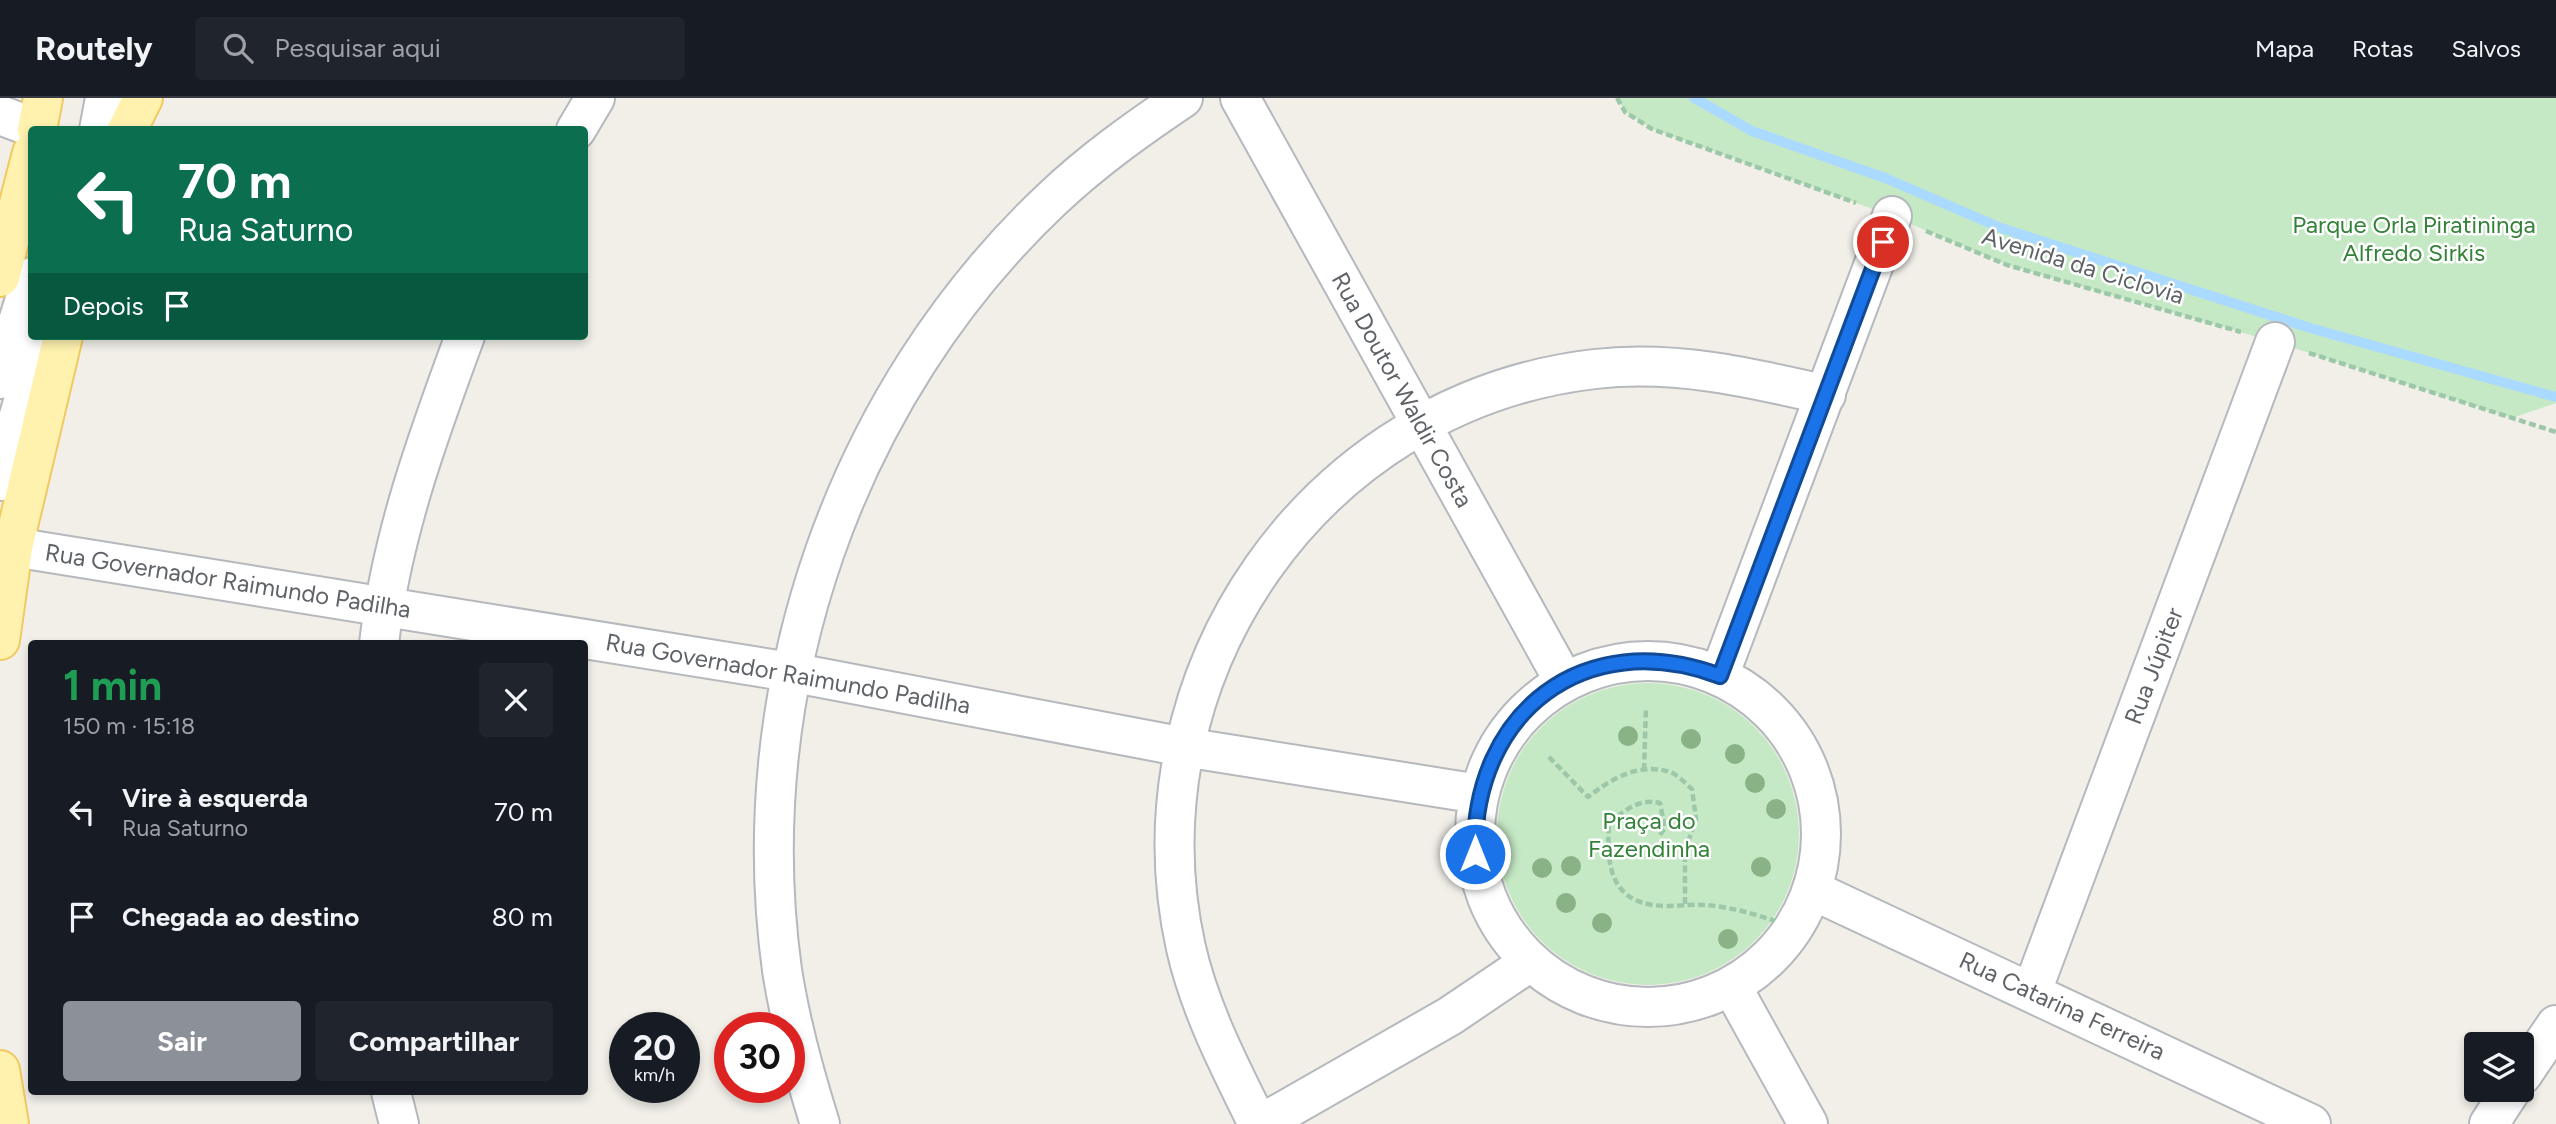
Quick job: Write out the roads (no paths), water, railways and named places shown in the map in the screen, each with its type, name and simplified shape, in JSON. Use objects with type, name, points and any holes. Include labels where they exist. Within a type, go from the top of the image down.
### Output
[{"type":"main road","points":[[38,126],[43,98]]},
{"type":"main road","points":[[0,277],[28,168]]},
{"type":"main road","points":[[0,640],[13,547],[62,340]]},
{"type":"main road","points":[[0,1070],[9,1124]]},
{"type":"street","points":[[74,126],[79,98]]},
{"type":"street","points":[[578,126],[595,98]]},
{"type":"street","points":[[820,1124],[800,1059],[782,970],[775,879],[776,788],[790,672],[806,609],[834,523],[871,440],[922,353],[983,272],[1052,199],[1130,134],[1182,98]]},
{"type":"street","name":"Rua Doutor Waldir Costa","points":[[1240,98],[1564,681]]},
{"type":"street","points":[[0,115],[29,126]]},
{"type":"street","points":[[1720,676],[1892,216]]},
{"type":"street","points":[[0,379],[28,290]]},
{"type":"street","points":[[0,481],[41,340]]},
{"type":"street","points":[[380,640],[384,606],[418,462],[464,340]]},
{"type":"street","name":"Rua Júpiter","points":[[2032,991],[2276,342]]},
{"type":"street","points":[[1530,962],[1450,1016],[1259,1124],[1203,1007],[1186,948],[1176,887],[1174,826],[1184,747],[1195,704],[1216,647],[1245,592],[1280,542],[1322,497],[1350,473],[1421,425],[1488,395],[1535,380],[1595,369],[1656,366],[1718,371],[1826,395]]},
{"type":"street","name":"Rua Governador Raimundo Padilha","points":[[13,547],[790,672],[1184,747],[1479,794]]},
{"type":"street","points":[[1653,660],[1676,663],[1720,676],[1742,689],[1771,713],[1795,743],[1806,766],[1815,790],[1821,841],[1812,890],[1794,928],[1755,971],[1732,987],[1681,1005],[1627,1007],[1575,992],[1530,962],[1493,913],[1482,885],[1475,854],[1475,824],[1479,794],[1496,749],[1510,728],[1544,694],[1564,681],[1607,665],[1653,660]]},
{"type":"street","name":"Rua Catarina Ferreira","points":[[1812,890],[2311,1124]]},
{"type":"street","points":[[1732,987],[1808,1124]]},
{"type":"street","points":[[2534,1057],[2556,1024]]},
{"type":"street","points":[[392,1095],[399,1124]]},
{"type":"street","points":[[2489,1124],[2503,1102]]},
{"type":"waterway","points":[[1694,98],[1752,131],[1885,178],[2001,228],[2310,328],[2556,397]]},
{"type":"park label","name":"Parque Orla Piratininga Alfredo Sirkis","points":[[2414,239]]},
{"type":"park label","name":"Praça do Fazendinha","points":[[1649,835]]}]
